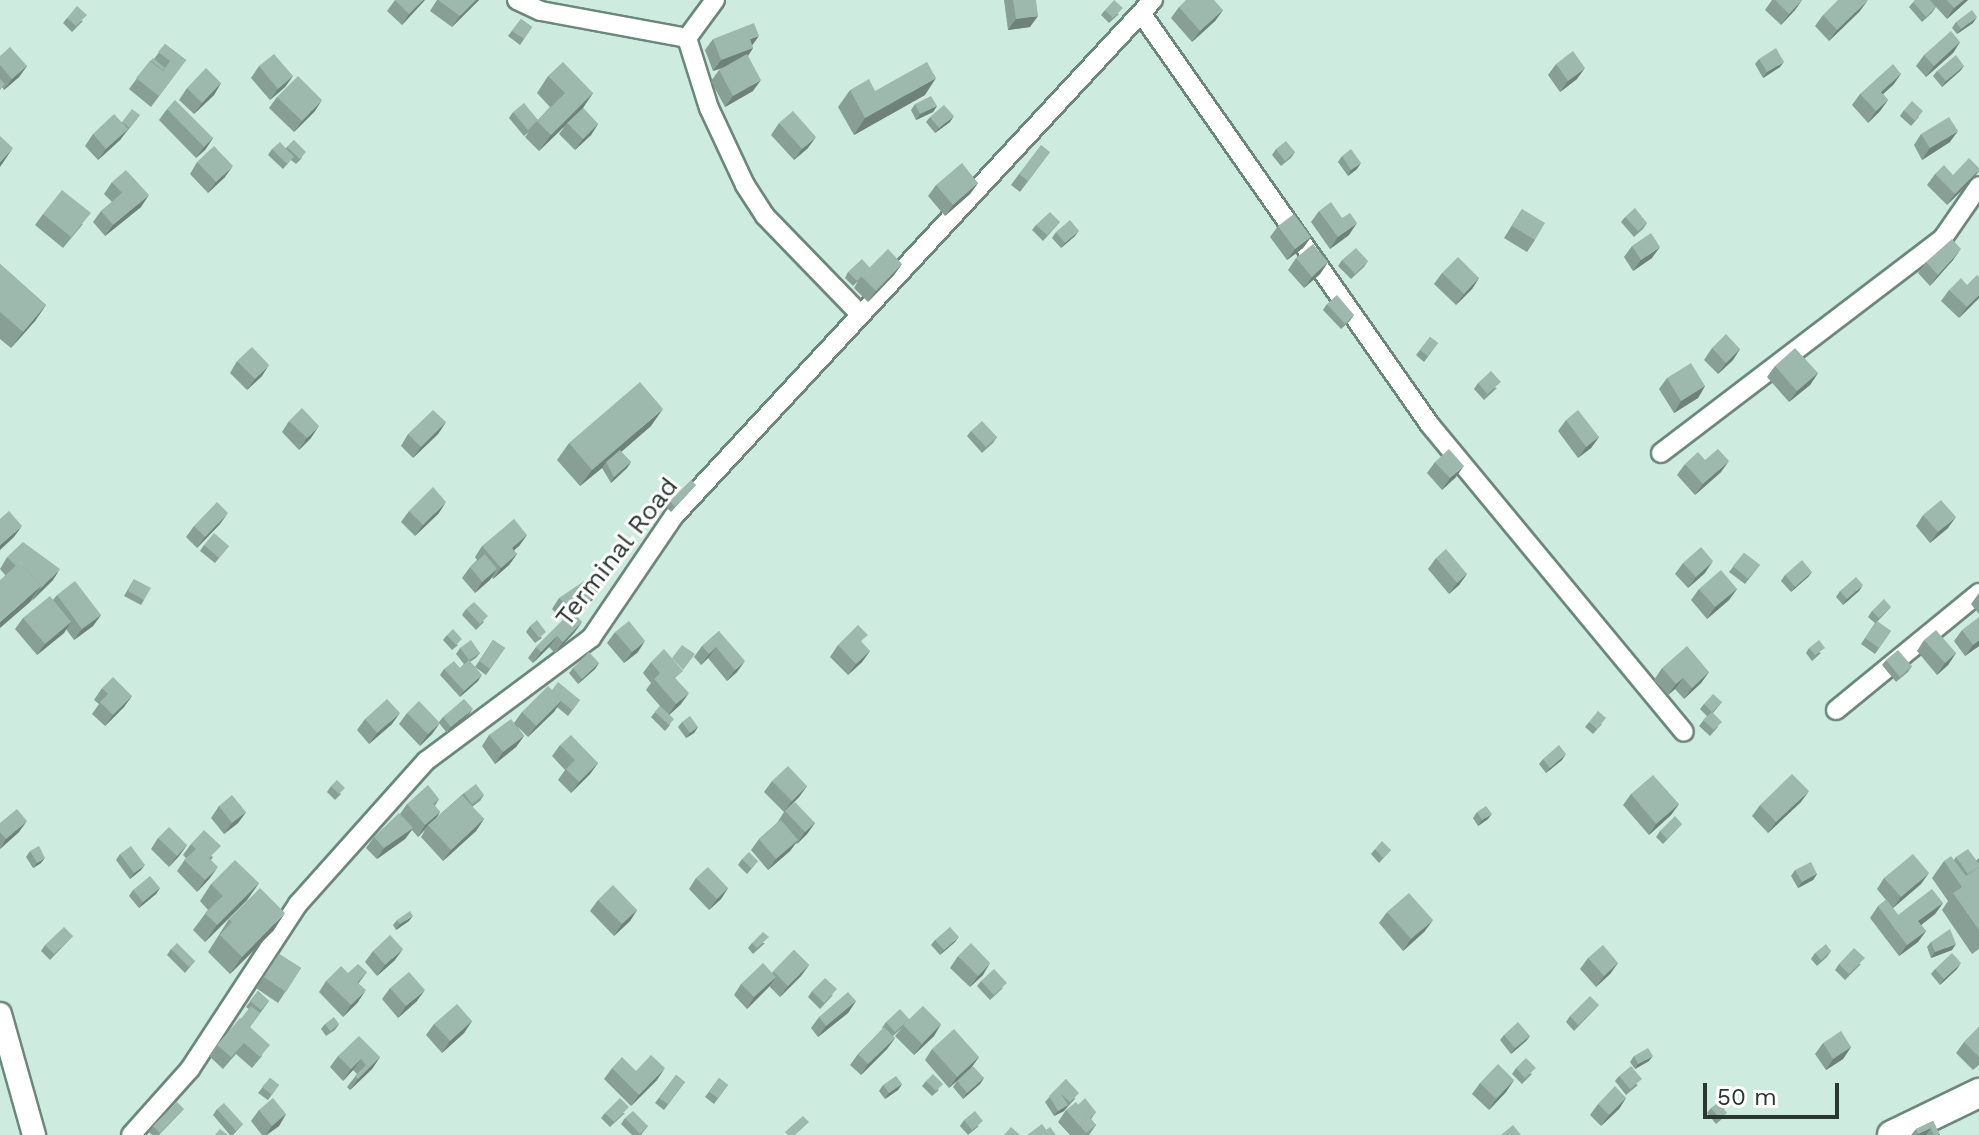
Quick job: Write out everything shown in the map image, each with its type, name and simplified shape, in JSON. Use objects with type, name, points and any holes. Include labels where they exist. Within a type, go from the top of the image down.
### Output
[{"type":"main road","points":[[1892,1135],[1979,1093]]},
{"type":"street","points":[[517,0],[541,11],[687,38]]},
{"type":"street","points":[[687,38],[715,0]]},
{"type":"street","points":[[1147,7],[1430,425],[1684,732]]},
{"type":"street","name":"Terminal Road","points":[[131,1135],[190,1069],[298,904],[426,761],[591,638],[674,516],[1147,7]]},
{"type":"street","points":[[687,38],[709,108],[745,185],[765,216],[860,314]]},
{"type":"street","points":[[1661,453],[1943,238],[1979,186]]},
{"type":"street","points":[[1836,710],[1979,593]]},
{"type":"street","points":[[0,1014],[34,1135]]},
{"type":"building","points":[[395,0],[423,0],[409,14]]},
{"type":"building","points":[[438,0],[476,0],[460,16]]},
{"type":"building","points":[[1013,0],[1036,0],[1038,16],[1016,19]]},
{"type":"building","points":[[1114,0],[1123,8],[1113,18],[1105,10]]},
{"type":"building","points":[[1186,0],[1214,0],[1223,10],[1200,31],[1179,7]]},
{"type":"building","points":[[1775,0],[1802,0],[1789,14]]},
{"type":"building","points":[[1838,0],[1868,0],[1837,30],[1823,15]]},
{"type":"building","points":[[1930,0],[1936,7],[1926,17],[1913,2]]},
{"type":"building","points":[[1947,0],[1964,0],[1954,8]]},
{"type":"building","points":[[77,6],[87,15],[76,26],[67,18]]},
{"type":"building","points":[[1972,10],[1977,17],[1961,29],[1956,22]]},
{"type":"building","points":[[521,19],[532,27],[524,39],[512,31]]},
{"type":"building","points":[[754,23],[759,36],[750,39],[753,48],[721,60],[713,39]]},
{"type":"building","points":[[1951,31],[1960,42],[1934,66],[1924,55]]},
{"type":"building","points":[[165,44],[186,60],[159,96],[136,78],[150,61],[163,71],[170,61],[158,52]]},
{"type":"building","points":[[10,47],[27,66],[12,79],[0,65],[0,56]]},
{"type":"building","points":[[1776,48],[1784,62],[1767,72],[1759,59]]},
{"type":"building","points":[[1573,51],[1585,68],[1568,81],[1556,64]]},
{"type":"building","points":[[274,54],[293,76],[278,89],[259,66]]},
{"type":"building","points":[[747,54],[761,80],[733,96],[719,70]]},
{"type":"building","points":[[1956,55],[1964,66],[1946,81],[1937,71]]},
{"type":"building","points":[[153,58],[165,68],[163,70],[151,61]]},
{"type":"building","points":[[563,62],[593,93],[551,135],[537,121],[565,93],[548,76]]},
{"type":"building","points":[[927,62],[936,78],[865,118],[850,90],[869,79],[875,91]]},
{"type":"building","points":[[1893,64],[1901,74],[1881,92],[1888,100],[1876,111],[1860,94]]},
{"type":"building","points":[[206,68],[221,83],[202,103],[187,88]]},
{"type":"building","points":[[298,76],[322,100],[302,121],[277,97]]},
{"type":"building","points":[[931,96],[937,106],[920,114],[915,104]]},
{"type":"building","points":[[175,100],[213,138],[204,147],[167,109]]},
{"type":"building","points":[[1912,101],[1923,111],[1915,121],[1904,110]]},
{"type":"building","points":[[524,103],[538,120],[528,130],[513,112]]},
{"type":"building","points":[[944,105],[954,116],[939,128],[930,117]]},
{"type":"building","points":[[583,108],[598,124],[583,139],[567,123]]},
{"type":"building","points":[[132,109],[140,115],[130,128],[122,122]]},
{"type":"building","points":[[793,111],[816,137],[802,149],[779,123]]},
{"type":"building","points":[[114,114],[128,129],[106,149],[93,134]]},
{"type":"building","points":[[1949,117],[1958,131],[1930,148],[1921,134]]},
{"type":"building","points":[[0,136],[13,148],[0,162]]},
{"type":"building","points":[[294,140],[306,152],[300,159],[287,147]]},
{"type":"building","points":[[1286,141],[1295,152],[1285,161],[1276,149]]},
{"type":"building","points":[[280,142],[294,157],[287,164],[272,149]]},
{"type":"building","points":[[1041,145],[1050,152],[1028,181],[1019,174]]},
{"type":"building","points":[[214,146],[233,166],[216,182],[197,162]]},
{"type":"building","points":[[1351,149],[1361,163],[1351,170],[1342,156]]},
{"type":"building","points":[[1969,158],[1979,170],[1955,194],[1935,174],[1944,165],[1953,175]]},
{"type":"building","points":[[962,163],[978,183],[953,205],[936,185]]},
{"type":"building","points":[[126,170],[149,195],[113,225],[101,211],[122,193],[112,182]]},
{"type":"building","points":[[62,190],[91,213],[71,237],[43,214]]},
{"type":"building","points":[[1331,202],[1342,218],[1350,213],[1357,223],[1338,237],[1319,211]]},
{"type":"building","points":[[1635,208],[1647,223],[1638,231],[1625,217]]},
{"type":"building","points":[[1522,209],[1545,223],[1535,240],[1512,226]]},
{"type":"building","points":[[1050,212],[1060,222],[1047,235],[1036,225]]},
{"type":"building","points":[[1294,214],[1311,237],[1295,249],[1278,226]]},
{"type":"building","points":[[1070,220],[1079,231],[1065,243],[1056,232]]},
{"type":"building","points":[[1651,233],[1660,247],[1641,260],[1632,246]]},
{"type":"building","points":[[1952,239],[1961,249],[1938,275],[1926,262]]},
{"type":"building","points":[[1313,244],[1328,262],[1312,277],[1296,258]]},
{"type":"building","points":[[1356,248],[1368,261],[1355,274],[1342,260]]},
{"type":"building","points":[[888,249],[902,264],[876,291],[861,276]]},
{"type":"building","points":[[1458,257],[1479,278],[1464,294],[1442,273]]},
{"type":"building","points":[[862,259],[870,268],[857,281],[848,272]]},
{"type":"building","points":[[0,264],[46,305],[23,332],[0,312]]},
{"type":"building","points":[[1977,275],[1979,295],[1967,307],[1949,290],[1961,278],[1967,285]]},
{"type":"building","points":[[1337,295],[1354,315],[1345,324],[1327,304]]},
{"type":"building","points":[[1726,334],[1740,349],[1726,363],[1712,348]]},
{"type":"building","points":[[1430,337],[1438,343],[1428,356],[1420,350]]},
{"type":"building","points":[[252,347],[269,365],[255,379],[237,361]]},
{"type":"building","points":[[1795,348],[1818,373],[1797,391],[1775,366]]},
{"type":"building","points":[[1691,363],[1705,386],[1681,401],[1667,378]]},
{"type":"building","points":[[1491,371],[1501,382],[1487,394],[1478,383]]},
{"type":"building","points":[[640,382],[663,409],[592,470],[569,443]]},
{"type":"building","points":[[302,408],[319,426],[307,438],[289,421]]},
{"type":"building","points":[[433,410],[446,422],[421,447],[408,434]]},
{"type":"building","points":[[1578,410],[1599,437],[1586,447],[1566,420]]},
{"type":"building","points":[[982,421],[997,437],[986,447],[971,431]]},
{"type":"building","points":[[1449,449],[1464,466],[1450,478],[1435,462]]},
{"type":"building","points":[[1718,449],[1729,461],[1703,484],[1685,464],[1698,452],[1705,460]]},
{"type":"building","points":[[620,450],[631,462],[614,477],[606,462]]},
{"type":"building","points":[[691,480],[696,485],[675,507],[670,501]]},
{"type":"building","points":[[433,487],[446,502],[423,525],[409,511]]},
{"type":"building","points":[[1941,500],[1956,517],[1938,532],[1923,515]]},
{"type":"building","points":[[217,502],[228,513],[205,537],[194,526]]},
{"type":"building","points":[[9,511],[22,526],[0,545],[0,519]]},
{"type":"building","points":[[514,519],[527,535],[512,548],[517,554],[501,568],[482,546]]},
{"type":"building","points":[[214,533],[229,546],[219,558],[204,545]]},
{"type":"building","points":[[23,542],[60,569],[40,589],[41,586],[20,562],[16,566],[7,557]]},
{"type":"building","points":[[1701,547],[1713,561],[1696,577],[1683,563]]},
{"type":"building","points":[[1446,549],[1467,574],[1457,583],[1436,558]]},
{"type":"building","points":[[1744,553],[1760,565],[1748,579],[1733,566]]},
{"type":"building","points":[[485,554],[497,569],[482,582],[470,567]]},
{"type":"building","points":[[1802,560],[1812,572],[1795,587],[1785,575]]},
{"type":"building","points":[[20,562],[41,586],[0,622],[0,580]]},
{"type":"building","points":[[1721,570],[1737,589],[1715,607],[1699,589]]},
{"type":"building","points":[[1856,577],[1863,585],[1847,599],[1840,591]]},
{"type":"building","points":[[134,579],[151,588],[144,600],[128,591]]},
{"type":"building","points":[[587,579],[599,591],[575,615],[582,622],[563,642],[557,636],[541,652],[536,647],[572,611],[559,598]]},
{"type":"building","points":[[75,581],[101,615],[82,629],[57,595]]},
{"type":"building","points":[[50,596],[71,622],[45,644],[23,618]]},
{"type":"building","points":[[1884,599],[1891,607],[1879,618],[1872,611]]},
{"type":"building","points":[[474,602],[488,616],[480,624],[466,609]]},
{"type":"building","points":[[1979,617],[1979,640],[1973,645],[1962,630]]},
{"type":"building","points":[[537,620],[546,632],[539,638],[530,626]]},
{"type":"building","points":[[629,621],[645,641],[632,652],[615,632]]},
{"type":"building","points":[[1877,621],[1891,631],[1879,648],[1865,638]]},
{"type":"building","points":[[858,625],[868,635],[861,641],[870,651],[856,664],[838,645]]},
{"type":"building","points":[[453,629],[462,639],[456,645],[447,635]]},
{"type":"building","points":[[1936,630],[1956,653],[1945,663],[1924,640]]},
{"type":"building","points":[[719,631],[745,661],[735,670],[716,647],[709,654],[702,646]]},
{"type":"building","points":[[471,640],[480,653],[469,660],[460,648]]},
{"type":"building","points":[[493,640],[505,648],[490,669],[479,661]]},
{"type":"building","points":[[1819,640],[1825,648],[1815,655],[1809,648]]},
{"type":"building","points":[[682,645],[695,654],[683,670],[672,658]]},
{"type":"building","points":[[1687,646],[1709,672],[1692,688],[1683,678],[1676,684],[1662,668]]},
{"type":"building","points":[[664,649],[683,671],[675,678],[689,693],[676,704],[654,679],[660,673],[651,662]]},
{"type":"building","points":[[1898,650],[1912,666],[1900,677],[1886,660]]},
{"type":"building","points":[[589,652],[599,663],[582,679],[573,668]]},
{"type":"building","points":[[469,660],[482,675],[464,691],[444,669],[454,661],[460,668]]},
{"type":"building","points":[[113,677],[132,696],[113,715],[100,702],[108,694],[102,688]]},
{"type":"building","points":[[558,682],[580,700],[572,710],[552,690]]},
{"type":"building","points":[[548,686],[562,700],[536,726],[522,712]]},
{"type":"building","points":[[1713,694],[1722,702],[1712,712],[1704,704]]},
{"type":"building","points":[[387,699],[400,713],[377,733],[365,719]]},
{"type":"building","points":[[464,699],[473,709],[451,727],[443,717]]},
{"type":"building","points":[[419,701],[440,723],[428,734],[407,713]]},
{"type":"building","points":[[660,706],[674,719],[669,725],[655,712]]},
{"type":"building","points":[[1598,711],[1606,718],[1597,729],[1589,722]]},
{"type":"building","points":[[1712,712],[1722,722],[1714,730],[1703,720]]},
{"type":"building","points":[[690,716],[698,727],[690,733],[682,722]]},
{"type":"building","points":[[511,719],[524,736],[503,752],[489,735]]},
{"type":"building","points":[[571,735],[598,763],[579,782],[566,769],[575,760],[560,745]]},
{"type":"building","points":[[1559,745],[1566,754],[1550,768],[1543,759]]},
{"type":"building","points":[[788,766],[807,786],[792,801],[772,781]]},
{"type":"building","points":[[1792,774],[1809,791],[1776,822],[1760,805]]},
{"type":"building","points":[[1653,775],[1679,804],[1656,824],[1631,794]]},
{"type":"building","points":[[337,780],[345,788],[339,794],[331,786]]},
{"type":"building","points":[[476,784],[484,795],[472,804],[464,793]]},
{"type":"building","points":[[428,785],[439,799],[433,804],[440,812],[425,825],[407,804]]},
{"type":"building","points":[[232,795],[246,812],[232,823],[219,806]]},
{"type":"building","points":[[462,795],[484,819],[451,850],[428,825]]},
{"type":"building","points":[[795,802],[815,823],[805,832],[785,811]]},
{"type":"building","points":[[1486,806],[1492,814],[1482,820],[1477,812]]},
{"type":"building","points":[[17,809],[27,821],[6,839],[0,832],[0,823]]},
{"type":"building","points":[[399,813],[413,828],[384,848],[374,837]]},
{"type":"building","points":[[1675,816],[1682,824],[1667,839],[1660,831]]},
{"type":"building","points":[[781,820],[798,840],[776,859],[759,839]]},
{"type":"building","points":[[169,827],[187,845],[177,856],[158,838]]},
{"type":"building","points":[[204,830],[221,846],[209,858],[218,867],[205,880],[184,860],[196,849],[191,844]]},
{"type":"building","points":[[1382,841],[1391,850],[1383,858],[1375,849]]},
{"type":"building","points":[[39,846],[45,858],[37,863],[30,851]]},
{"type":"building","points":[[131,846],[145,865],[134,873],[120,854]]},
{"type":"building","points":[[1968,849],[1979,867],[1968,874],[1956,857]]},
{"type":"building","points":[[749,852],[758,861],[751,868],[742,859]]},
{"type":"building","points":[[1913,854],[1929,873],[1901,897],[1884,878]]},
{"type":"building","points":[[1951,856],[1966,876],[1979,867],[1979,930],[1953,893],[1962,887],[1944,861]]},
{"type":"building","points":[[235,860],[259,883],[217,925],[205,913],[223,896],[211,884]]},
{"type":"building","points":[[1811,862],[1817,874],[1802,882],[1795,870]]},
{"type":"building","points":[[708,867],[728,888],[717,899],[696,878]]},
{"type":"building","points":[[150,876],[160,888],[143,902],[133,890]]},
{"type":"building","points":[[613,885],[637,910],[622,924],[598,900]]},
{"type":"building","points":[[260,888],[285,913],[242,957],[220,935],[232,922],[229,919]]},
{"type":"building","points":[[1932,889],[1943,903],[1918,921],[1926,931],[1907,945],[1878,906],[1887,900],[1898,915]]},
{"type":"building","points":[[1409,893],[1433,920],[1411,939],[1387,912]]},
{"type":"building","points":[[410,911],[413,916],[400,924],[397,920]]},
{"type":"building","points":[[64,927],[73,936],[54,954],[45,945]]},
{"type":"building","points":[[950,927],[959,937],[944,950],[935,940]]},
{"type":"building","points":[[1950,929],[1956,944],[1935,952],[1931,942]]},
{"type":"building","points":[[763,932],[769,937],[757,948],[752,943]]},
{"type":"building","points":[[390,935],[403,949],[385,965],[373,951]]},
{"type":"building","points":[[177,943],[195,961],[189,967],[171,949]]},
{"type":"building","points":[[971,943],[990,963],[978,976],[958,956]]},
{"type":"building","points":[[1826,944],[1831,951],[1821,960],[1815,953]]},
{"type":"building","points":[[1603,945],[1618,963],[1604,976],[1588,958]]},
{"type":"building","points":[[1854,948],[1865,958],[1849,974],[1839,964]]},
{"type":"building","points":[[794,950],[809,965],[788,986],[773,971]]},
{"type":"building","points":[[1952,953],[1961,963],[1944,979],[1935,969]]},
{"type":"building","points":[[279,954],[301,968],[286,992],[264,977]]},
{"type":"building","points":[[763,963],[776,977],[754,997],[741,984]]},
{"type":"building","points":[[358,964],[367,972],[357,982],[366,990],[351,1005],[326,981],[341,966],[348,973]]},
{"type":"building","points":[[994,969],[1007,983],[994,995],[981,981]]},
{"type":"building","points":[[409,972],[425,990],[406,1006],[390,988]]},
{"type":"building","points":[[825,978],[837,989],[824,1003],[812,991]]},
{"type":"building","points":[[258,991],[269,1001],[261,1010],[250,1001]]},
{"type":"building","points":[[848,992],[856,1001],[826,1026],[819,1017]]},
{"type":"building","points":[[1590,996],[1599,1005],[1578,1025],[1570,1016]]},
{"type":"building","points":[[457,1004],[472,1021],[450,1041],[434,1024]]},
{"type":"building","points":[[251,1006],[260,1013],[250,1027],[241,1019]]},
{"type":"building","points":[[923,1006],[941,1024],[922,1044],[903,1025]]},
{"type":"building","points":[[900,1009],[909,1019],[895,1032],[886,1022]]},
{"type":"building","points":[[334,1017],[339,1024],[330,1031],[325,1024]]},
{"type":"building","points":[[240,1018],[270,1045],[260,1057],[244,1043],[231,1057],[217,1045]]},
{"type":"building","points":[[1518,1022],[1530,1036],[1515,1048],[1504,1035]]},
{"type":"building","points":[[884,1027],[895,1038],[868,1064],[858,1054]]},
{"type":"building","points":[[1979,1027],[1979,1057],[1964,1042]]},
{"type":"building","points":[[954,1029],[979,1057],[957,1077],[932,1049]]},
{"type":"building","points":[[1841,1031],[1851,1047],[1833,1059],[1823,1043]]},
{"type":"building","points":[[359,1036],[380,1057],[358,1079],[355,1076],[366,1065],[361,1059],[351,1069],[338,1056]]},
{"type":"building","points":[[1648,1048],[1653,1056],[1638,1064],[1634,1056]]},
{"type":"building","points":[[651,1055],[665,1068],[639,1095],[612,1068],[622,1057],[636,1071]]},
{"type":"building","points":[[1526,1058],[1536,1068],[1525,1078],[1516,1068]]},
{"type":"building","points":[[1498,1064],[1514,1080],[1496,1099],[1480,1083]]},
{"type":"building","points":[[973,1066],[984,1078],[967,1093],[957,1081]]},
{"type":"building","points":[[1631,1066],[1642,1079],[1630,1089],[1619,1076]]},
{"type":"building","points":[[933,1074],[943,1084],[936,1091],[926,1081]]},
{"type":"building","points":[[676,1075],[685,1082],[668,1104],[659,1098]]},
{"type":"building","points":[[896,1076],[902,1084],[889,1093],[883,1085]]},
{"type":"building","points":[[270,1078],[279,1085],[272,1095],[262,1087]]},
{"type":"building","points":[[719,1078],[728,1085],[718,1098],[709,1092]]},
{"type":"building","points":[[1066,1079],[1079,1093],[1070,1102],[1061,1094],[1068,1105],[1058,1111],[1049,1096]]},
{"type":"building","points":[[1615,1086],[1626,1098],[1609,1115],[1598,1104]]},
{"type":"building","points":[[273,1098],[286,1114],[272,1126],[259,1110]]},
{"type":"building","points":[[620,1098],[629,1107],[614,1122],[605,1113]]},
{"type":"building","points":[[1085,1098],[1096,1112],[1090,1118],[1078,1105]]},
{"type":"building","points":[[177,1102],[184,1109],[160,1133],[153,1126]]},
{"type":"building","points":[[1076,1102],[1096,1125],[1086,1133],[1066,1110]]},
{"type":"building","points":[[1719,1102],[1727,1113],[1720,1119],[1711,1108]]},
{"type":"building","points":[[224,1103],[243,1124],[236,1131],[217,1109]]},
{"type":"building","points":[[633,1111],[648,1126],[640,1134],[625,1118]]},
{"type":"building","points":[[975,1111],[983,1121],[972,1130],[964,1120]]},
{"type":"building","points":[[803,1116],[809,1122],[795,1135],[788,1135],[785,1132]]},
{"type":"building","points":[[1933,1121],[1940,1135],[1934,1135],[1931,1128],[1918,1134],[1916,1129]]},
{"type":"building","points":[[1042,1124],[1050,1135],[1027,1135]]},
{"type":"building","points":[[1513,1125],[1521,1135],[1501,1135]]},
{"type":"building","points":[[1011,1127],[1020,1135],[1004,1135]]}]
